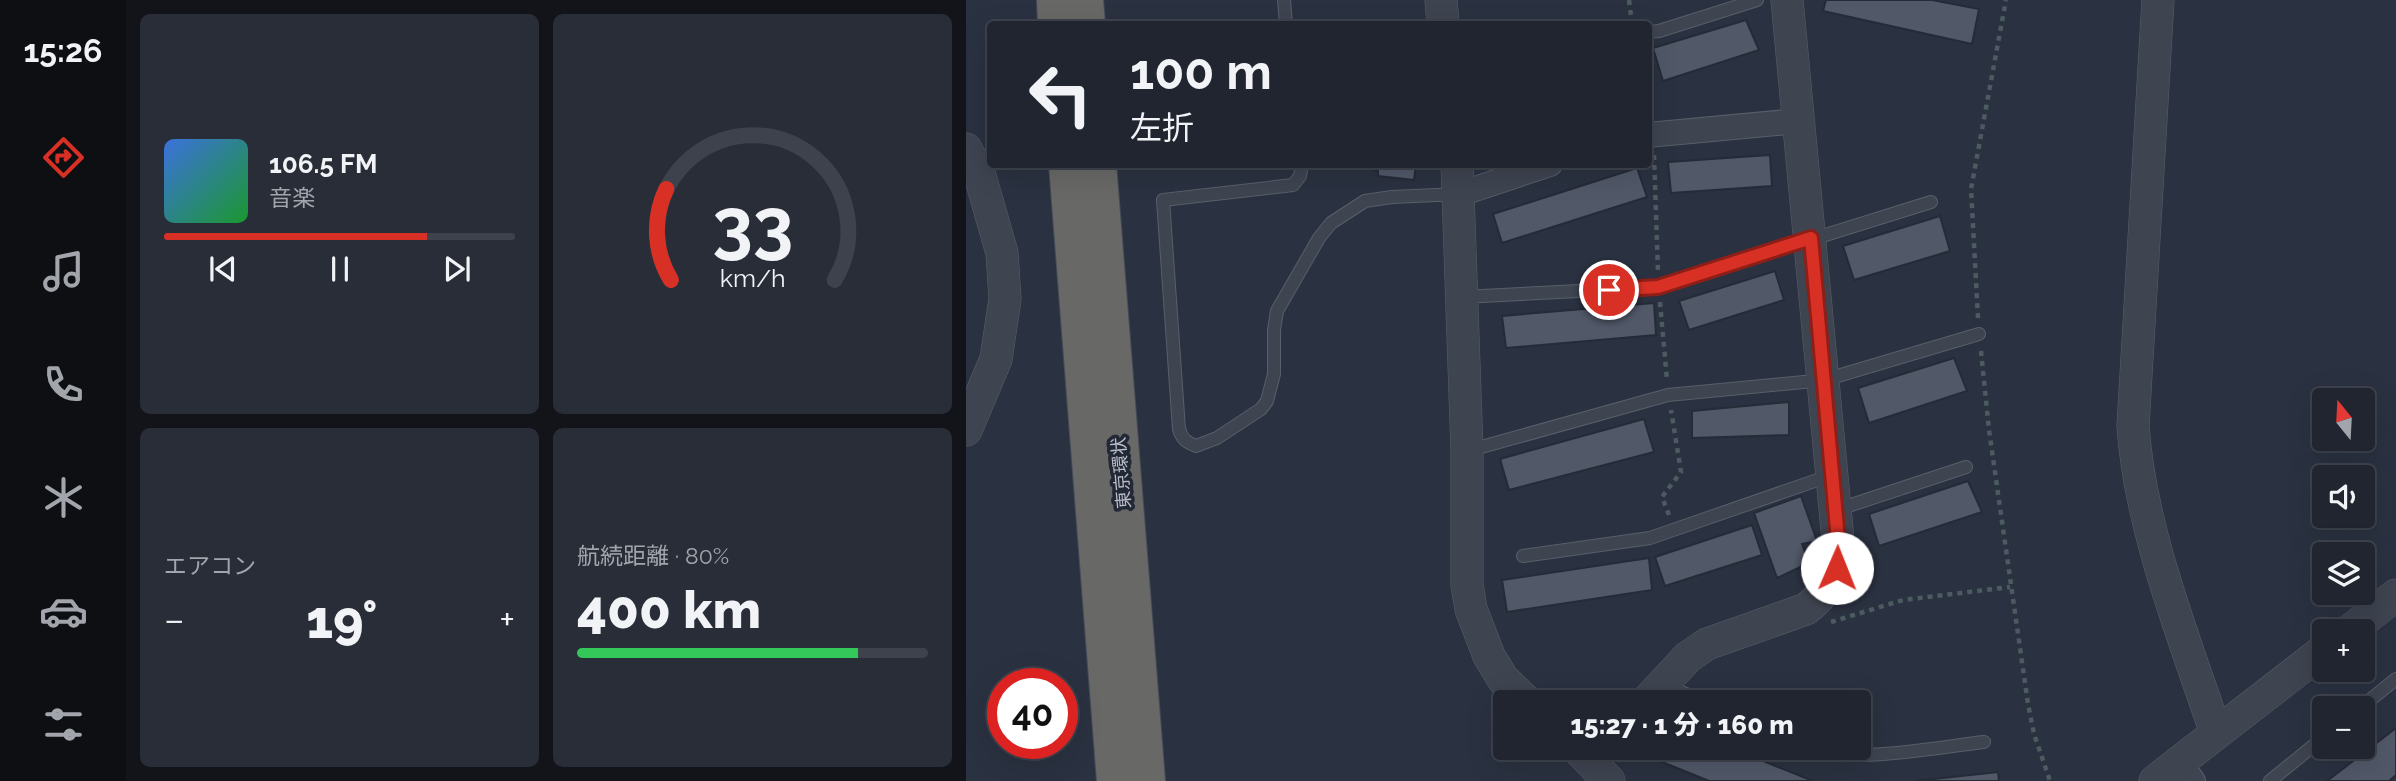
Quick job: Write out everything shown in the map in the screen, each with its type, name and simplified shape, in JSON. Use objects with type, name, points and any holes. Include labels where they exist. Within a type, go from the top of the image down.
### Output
[{"type":"highway","points":[[1056,0],[1058,21]]},
{"type":"highway","points":[[1084,0],[1086,21]]},
{"type":"highway","name":"東京環状","points":[[1068,168],[1116,781]]},
{"type":"highway","name":"東京環状","points":[[1097,168],[1146,781]]},
{"type":"street","points":[[1441,0],[1443,21]]},
{"type":"street","points":[[1658,690],[1688,657],[1707,644],[1806,610],[1819,600],[1837,568],[1839,551],[1825,380],[1787,0]]},
{"type":"street","points":[[2158,0],[2133,426],[2138,478],[2170,594],[2216,733]]},
{"type":"street","points":[[1652,135],[1798,121]]},
{"type":"street","points":[[966,149],[980,176],[1002,253],[1005,299],[996,359],[966,430]]},
{"type":"street","points":[[1514,690],[1503,680],[1489,656],[1471,609],[1468,585],[1467,451],[1458,179],[1525,168]]},
{"type":"street","points":[[2365,619],[2396,595]]},
{"type":"street","points":[[2176,775],[2216,733],[2312,659]]},
{"type":"lane","points":[[1284,0],[1286,21]]},
{"type":"lane","points":[[1652,31],[1757,0]]},
{"type":"lane","points":[[1301,168],[1300,176],[1293,185],[1163,200],[1179,429],[1187,443],[1196,446],[1217,438],[1261,409],[1267,401],[1274,374],[1277,311],[1312,249],[1331,223],[1365,201],[1392,197],[1458,179]]},
{"type":"lane","points":[[1462,297],[1658,287],[1931,202]]},
{"type":"lane","points":[[1467,451],[1668,395],[1825,380],[1979,334]]},
{"type":"lane","points":[[1835,510],[1966,467]]},
{"type":"lane","points":[[1523,556],[1650,538],[1832,475]]},
{"type":"lane","points":[[2375,696],[2396,679]]},
{"type":"lane","points":[[1871,754],[1984,742]]},
{"type":"lane","points":[[2270,781],[2312,747]]},
{"type":"path","points":[[1629,0],[1632,21]]},
{"type":"path","points":[[2007,0],[1971,189],[1979,334],[1989,430],[2028,704],[2050,781]]},
{"type":"path","points":[[1652,157],[1658,287],[1668,395],[1681,472],[1662,497],[1674,530]]},
{"type":"path","points":[[1819,626],[1903,600],[2010,587]]},
{"type":"building","points":[[1826,0],[1932,0],[1979,9],[1972,44],[1823,11]]},
{"type":"building","points":[[1746,20],[1759,50],[1663,81],[1653,48]]},
{"type":"building","points":[[1770,155],[1772,186],[1671,193],[1668,162]]},
{"type":"building","points":[[1416,168],[1414,180],[1378,176],[1378,171],[1373,170]]},
{"type":"building","points":[[1637,168],[1647,197],[1502,243],[1493,214]]},
{"type":"building","points":[[1940,216],[1950,251],[1854,280],[1843,246]]},
{"type":"building","points":[[1775,271],[1784,300],[1689,330],[1679,301]]},
{"type":"building","points":[[1654,303],[1656,335],[1506,348],[1502,316]]},
{"type":"building","points":[[1954,358],[1967,391],[1869,423],[1858,388]]},
{"type":"building","points":[[1789,402],[1789,435],[1692,438],[1692,411]]},
{"type":"building","points":[[1644,419],[1654,452],[1509,490],[1500,459]]},
{"type":"building","points":[[1968,481],[1982,512],[1879,546],[1869,514]]},
{"type":"building","points":[[1801,496],[1817,541],[1802,544],[1809,563],[1777,578],[1754,513]]},
{"type":"building","points":[[1752,525],[1762,555],[1665,586],[1655,557]]},
{"type":"building","points":[[1649,558],[1652,590],[1507,612],[1502,580]]},
{"type":"building","points":[[2396,728],[2396,775],[2389,781],[2327,781],[2356,759],[2375,759],[2375,744]]},
{"type":"building","points":[[1657,760],[1760,760],[1813,781],[1709,781]]},
{"type":"building","points":[[1998,772],[1999,781],[1915,781]]},
{"type":"route","points":[[1609,290],[1658,287],[1811,238],[1839,551],[1837,568]]}]
